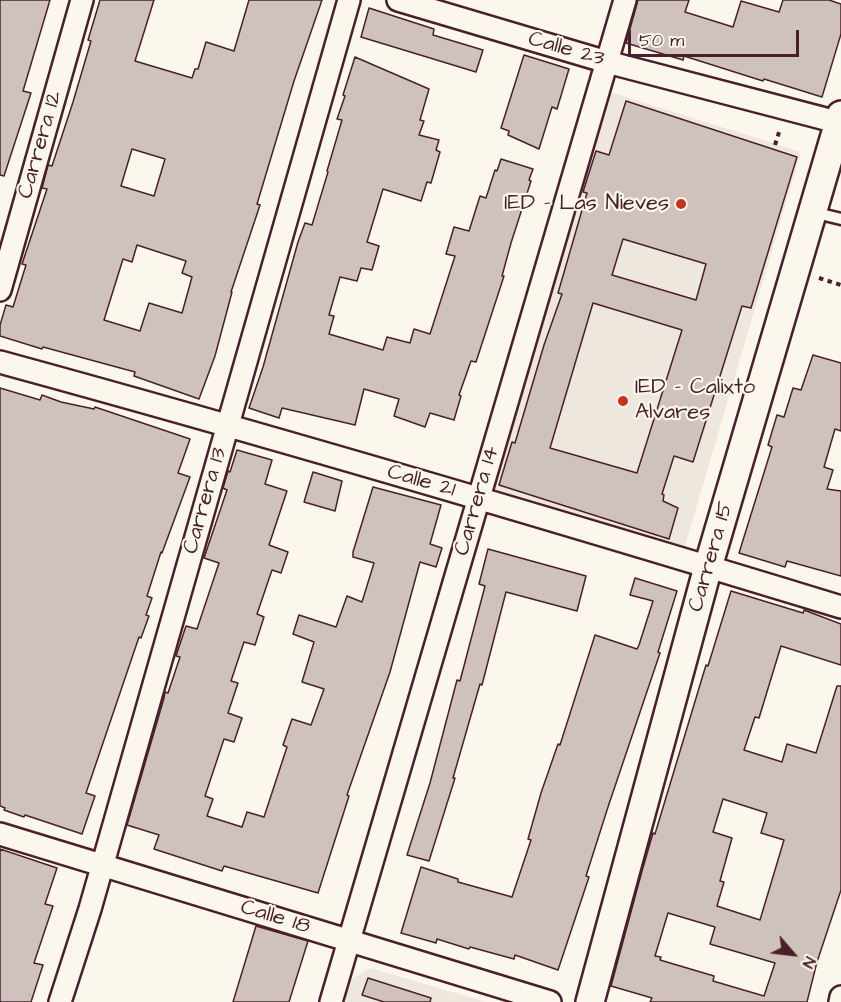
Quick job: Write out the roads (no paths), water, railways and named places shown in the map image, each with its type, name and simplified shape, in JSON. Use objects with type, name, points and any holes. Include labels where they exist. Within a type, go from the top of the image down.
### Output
[{"type":"street","name":"Carrera 12","points":[[0,290],[82,0]]},
{"type":"street","name":"Carrera 13","points":[[60,1002],[102,865],[349,0]]},
{"type":"street","name":"Calle 23","points":[[398,0],[607,62],[840,120]]},
{"type":"street","name":"Carrera 14","points":[[332,1002],[625,0]]},
{"type":"street","name":"Carrera 15","points":[[590,1002],[708,567],[840,120]]},
{"type":"street","name":"Calle 21","points":[[0,362],[479,498],[841,607]]},
{"type":"street","name":"Calle 18","points":[[0,834],[550,1002]]},
{"type":"street","points":[[840,1002],[841,997]]},
{"type":"lane","points":[[812,212],[841,219]]},
{"type":"place","name":"IED - Las Nieves","points":[[681,204]]},
{"type":"place","name":"IED - Calixto Alvares","points":[[623,401]]}]
